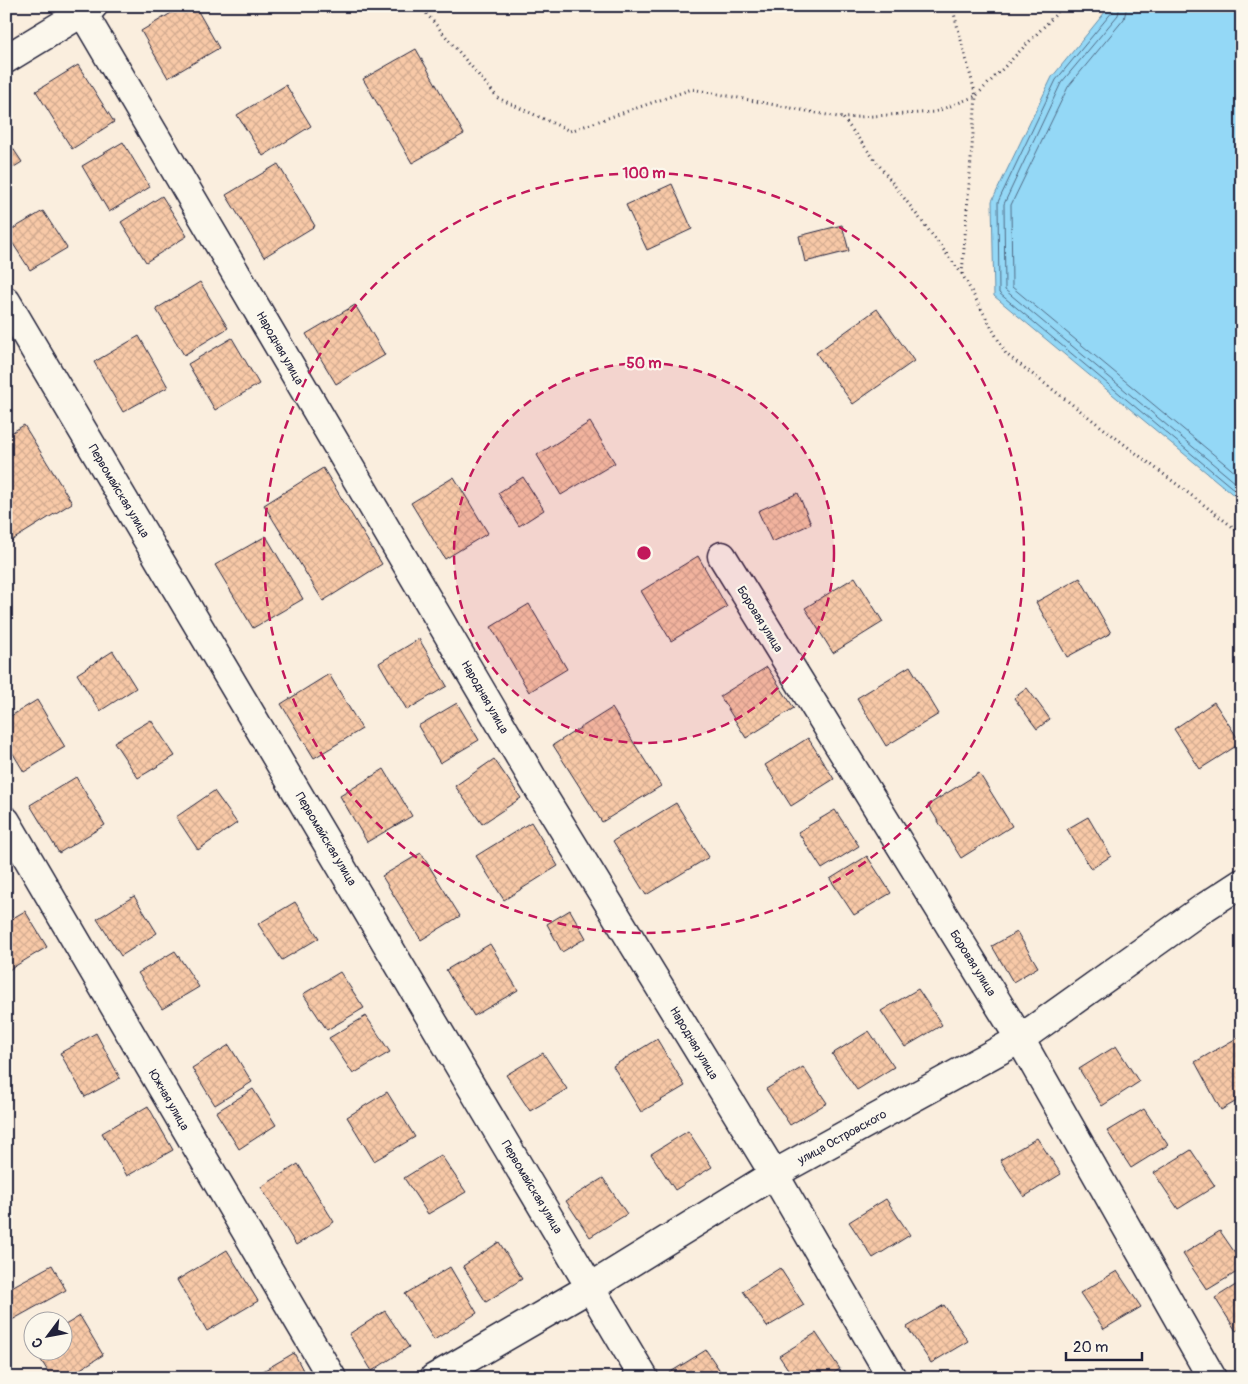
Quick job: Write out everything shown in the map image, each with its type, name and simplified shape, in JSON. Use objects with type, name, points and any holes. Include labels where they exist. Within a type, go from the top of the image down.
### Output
[{"type":"street","points":[[6,59],[88,10]]},
{"type":"street","name":"Народная улица","points":[[88,10],[537,786],[774,1174],[892,1378]]},
{"type":"street","name":"Первомайская улица","points":[[6,301],[592,1287],[644,1378]]},
{"type":"street","name":"Боровая улица","points":[[722,556],[1020,1039],[1212,1378]]},
{"type":"street","name":"Южная улица","points":[[6,821],[332,1378]]},
{"type":"street","name":"улица Островского","points":[[434,1378],[592,1287],[774,1174],[1020,1039],[1197,912],[1242,883]]},
{"type":"path","points":[[420,6],[498,98],[570,131],[692,89],[843,118],[935,112],[976,96],[1064,6]]},
{"type":"path","points":[[952,6],[976,96],[962,274]]},
{"type":"path","points":[[843,118],[962,274],[1006,354],[1242,534]]},
{"type":"water","points":[[1110,6],[1237,6],[1242,9],[1242,502],[994,296],[992,201],[1052,77]]},
{"type":"building","points":[[183,6],[195,6],[219,48],[168,78],[141,31]]},
{"type":"building","points":[[416,49],[464,134],[412,163],[363,79]]},
{"type":"building","points":[[78,65],[114,122],[72,149],[36,91]]},
{"type":"building","points":[[286,85],[311,126],[263,156],[237,115]]},
{"type":"building","points":[[6,138],[22,162],[6,172]]},
{"type":"building","points":[[123,142],[150,187],[109,212],[82,166]]},
{"type":"building","points":[[278,164],[315,226],[264,257],[226,195]]},
{"type":"building","points":[[672,184],[692,229],[647,250],[626,205]]},
{"type":"building","points":[[162,196],[187,236],[146,262],[121,222]]},
{"type":"building","points":[[43,211],[67,248],[30,270],[6,233]]},
{"type":"building","points":[[842,225],[849,251],[805,262],[799,236]]},
{"type":"building","points":[[200,282],[228,328],[184,355],[156,309]]},
{"type":"building","points":[[355,305],[385,355],[336,384],[306,334]]},
{"type":"building","points":[[877,309],[914,361],[853,404],[816,353]]},
{"type":"building","points":[[139,336],[168,387],[123,412],[94,362]]},
{"type":"building","points":[[232,338],[259,384],[215,410],[188,364]]},
{"type":"building","points":[[590,422],[615,463],[561,495],[537,455]]},
{"type":"building","points":[[24,425],[72,503],[6,544],[6,502],[10,500],[6,494],[6,436]]},
{"type":"building","points":[[323,468],[382,564],[323,601],[264,505]]},
{"type":"building","points":[[454,477],[488,533],[445,559],[411,503]]},
{"type":"building","points":[[523,477],[544,510],[519,526],[498,493]]},
{"type":"building","points":[[798,493],[811,524],[772,542],[758,511]]},
{"type":"building","points":[[266,536],[303,599],[253,628],[215,565]]},
{"type":"building","points":[[698,556],[727,607],[671,641],[641,591]]},
{"type":"building","points":[[855,577],[883,622],[833,653],[805,608]]},
{"type":"building","points":[[1080,578],[1111,633],[1067,657],[1036,602]]},
{"type":"building","points":[[529,604],[567,669],[529,692],[491,627]]},
{"type":"building","points":[[419,639],[447,686],[407,710],[379,663]]},
{"type":"building","points":[[113,651],[136,688],[100,711],[77,674]]},
{"type":"building","points":[[910,666],[939,714],[886,746],[857,698]]},
{"type":"building","points":[[767,667],[794,708],[746,738],[720,696]]},
{"type":"building","points":[[329,674],[362,729],[314,758],[281,704]]},
{"type":"building","points":[[1027,688],[1050,719],[1037,729],[1014,698]]},
{"type":"building","points":[[37,700],[65,747],[24,772],[6,742],[6,719]]},
{"type":"building","points":[[1214,702],[1241,743],[1200,769],[1174,729]]},
{"type":"building","points":[[457,703],[479,740],[440,763],[418,726]]},
{"type":"building","points":[[612,708],[661,786],[602,822],[553,745]]},
{"type":"building","points":[[151,720],[175,756],[138,778],[114,742]]},
{"type":"building","points":[[808,738],[834,779],[791,806],[765,765]]},
{"type":"building","points":[[494,759],[521,798],[482,824],[455,786]]},
{"type":"building","points":[[384,769],[412,816],[367,842],[340,796]]},
{"type":"building","points":[[979,773],[1012,826],[961,858],[928,805]]},
{"type":"building","points":[[76,777],[105,825],[59,853],[30,805]]},
{"type":"building","points":[[214,791],[237,823],[198,850],[176,817]]},
{"type":"building","points":[[676,803],[709,857],[646,895],[613,841]]},
{"type":"building","points":[[835,810],[859,846],[822,869],[798,832]]},
{"type":"building","points":[[1088,817],[1111,856],[1091,869],[1067,829]]},
{"type":"building","points":[[531,822],[558,866],[504,900],[476,856]]},
{"type":"building","points":[[421,853],[460,916],[421,940],[382,876]]},
{"type":"building","points":[[867,856],[891,893],[854,915],[830,879]]},
{"type":"building","points":[[134,896],[157,933],[121,956],[97,919]]},
{"type":"building","points":[[295,902],[319,938],[282,960],[258,924]]},
{"type":"building","points":[[570,910],[586,938],[562,952],[547,924]]},
{"type":"building","points":[[25,911],[47,947],[7,971],[6,922]]},
{"type":"building","points":[[1017,932],[1038,967],[1013,982],[992,946]]},
{"type":"building","points":[[490,944],[518,990],[474,1016],[446,970]]},
{"type":"building","points":[[175,951],[199,987],[162,1009],[138,973]]},
{"type":"building","points":[[340,972],[364,1008],[327,1030],[303,994]]},
{"type":"building","points":[[918,989],[942,1025],[905,1047],[881,1011]]},
{"type":"building","points":[[366,1016],[390,1052],[353,1074],[329,1038]]},
{"type":"building","points":[[869,1031],[894,1067],[857,1090],[832,1054]]},
{"type":"building","points":[[96,1033],[120,1078],[85,1097],[60,1053]]},
{"type":"building","points":[[1242,1035],[1242,1098],[1221,1110],[1195,1062]]},
{"type":"building","points":[[657,1039],[685,1086],[641,1112],[613,1066]]},
{"type":"building","points":[[229,1045],[252,1082],[215,1105],[192,1068]]},
{"type":"building","points":[[1116,1046],[1139,1082],[1102,1106],[1079,1069]]},
{"type":"building","points":[[543,1053],[567,1089],[530,1111],[506,1075]]},
{"type":"building","points":[[803,1067],[827,1103],[790,1125],[766,1089]]},
{"type":"building","points":[[253,1089],[276,1125],[239,1149],[216,1112]]},
{"type":"building","points":[[387,1092],[415,1137],[374,1161],[347,1117]]},
{"type":"building","points":[[148,1106],[173,1150],[127,1176],[102,1133]]},
{"type":"building","points":[[1144,1109],[1168,1145],[1131,1168],[1107,1131]]},
{"type":"building","points":[[688,1131],[712,1167],[675,1190],[651,1154]]},
{"type":"building","points":[[1037,1138],[1061,1174],[1024,1197],[1000,1160]]},
{"type":"building","points":[[1191,1150],[1215,1186],[1178,1209],[1154,1173]]},
{"type":"building","points":[[441,1155],[466,1192],[428,1214],[404,1178]]},
{"type":"building","points":[[298,1164],[334,1222],[296,1245],[261,1187]]},
{"type":"building","points":[[603,1178],[627,1214],[590,1237],[566,1201]]},
{"type":"building","points":[[886,1199],[910,1235],[873,1258],[849,1222]]},
{"type":"building","points":[[1220,1231],[1242,1263],[1242,1269],[1207,1290],[1183,1254]]},
{"type":"building","points":[[499,1242],[522,1279],[486,1302],[463,1266]]},
{"type":"building","points":[[227,1250],[258,1301],[207,1331],[177,1280]]},
{"type":"building","points":[[52,1265],[66,1290],[26,1312],[22,1312],[22,1314],[12,1320],[6,1310],[6,1290]]},
{"type":"building","points":[[450,1267],[477,1313],[434,1340],[405,1294]]},
{"type":"building","points":[[780,1268],[804,1305],[767,1327],[743,1291]]},
{"type":"building","points":[[1117,1271],[1141,1307],[1104,1329],[1080,1293]]},
{"type":"building","points":[[1242,1281],[1242,1327],[1236,1331],[1215,1298]]},
{"type":"building","points":[[944,1305],[968,1341],[931,1363],[907,1327]]},
{"type":"building","points":[[385,1311],[409,1347],[372,1371],[349,1334]]},
{"type":"building","points":[[80,1316],[103,1355],[66,1378],[52,1378],[42,1362],[72,1362],[72,1321]]},
{"type":"building","points":[[816,1333],[840,1369],[826,1378],[794,1378],[779,1356]]},
{"type":"building","points":[[706,1350],[725,1378],[672,1378],[669,1373]]},
{"type":"building","points":[[294,1353],[307,1378],[251,1378]]}]
